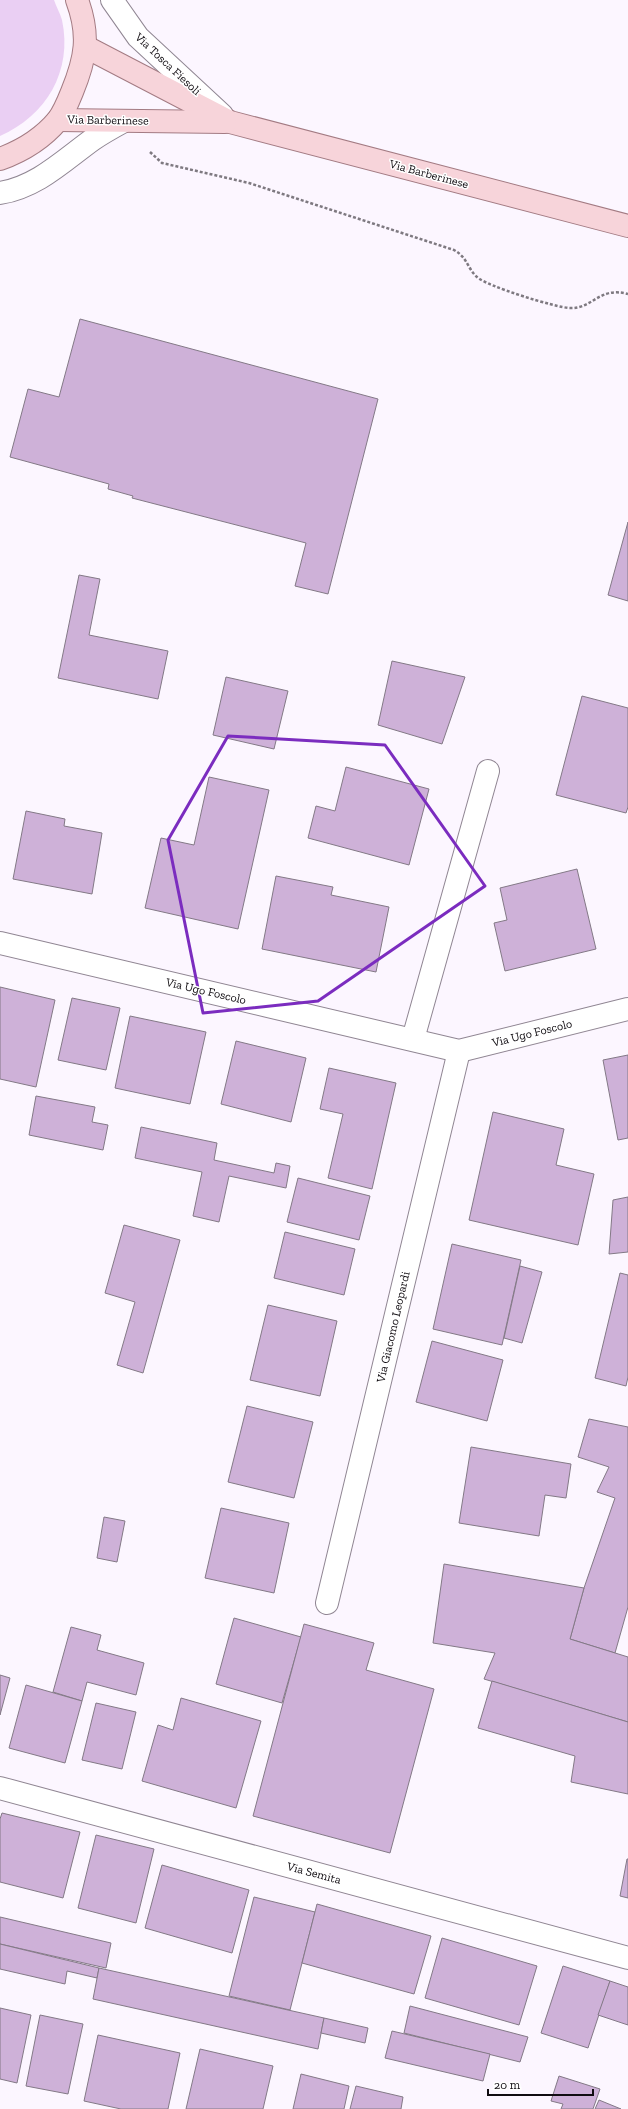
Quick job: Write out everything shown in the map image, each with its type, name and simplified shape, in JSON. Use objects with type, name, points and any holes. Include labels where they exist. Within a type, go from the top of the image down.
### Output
[{"type":"main road","name":"Via Barberinese","points":[[0,159],[34,142],[58,120],[67,106],[77,80],[86,47],[85,30],[77,0]]},
{"type":"main road","name":"Via Barberinese","points":[[86,47],[230,122],[628,226]]},
{"type":"main road","name":"Via Barberinese","points":[[58,120],[230,122]]},
{"type":"street","name":"Via Tosca Fiesoli","points":[[112,0],[138,37],[230,122]]},
{"type":"street","points":[[0,193],[26,186],[40,179],[92,140],[124,121]]},
{"type":"street","points":[[413,1039],[488,771]]},
{"type":"street","name":"Via Ugo Foscolo","points":[[0,943],[459,1051],[628,1009]]},
{"type":"street","name":"Via Giacomo Leopardi","points":[[327,1602],[459,1051]]},
{"type":"street","name":"Via Semita","points":[[0,1788],[628,1958]]},
{"type":"path","points":[[144,148],[162,163],[249,183],[454,250],[463,255],[476,277],[507,292],[570,308],[594,300],[605,293],[628,294]]},
{"type":"highlighted area","points":[[228,736],[385,745],[485,886],[318,1001],[203,1013],[168,840]]},
{"type":"shaded area","points":[[0,0],[54,0],[62,20],[64,39],[63,57],[59,74],[52,90],[43,104],[31,117],[0,136]]},
{"type":"building","points":[[80,319],[378,399],[328,594],[295,586],[306,543],[132,498],[133,496],[108,489],[109,484],[10,457],[28,389],[59,397]]},
{"type":"building","points":[[628,522],[628,601],[608,595]]},
{"type":"building","points":[[79,575],[100,579],[89,635],[168,651],[158,699],[58,678]]},
{"type":"building","points":[[392,661],[465,677],[442,744],[378,725]]},
{"type":"building","points":[[226,677],[288,691],[274,749],[213,735]]},
{"type":"building","points":[[582,696],[628,708],[628,807],[626,813],[556,795]]},
{"type":"building","points":[[346,767],[429,789],[409,865],[308,838],[316,806],[335,811]]},
{"type":"building","points":[[209,777],[269,790],[238,929],[145,908],[161,838],[194,845]]},
{"type":"building","points":[[26,811],[65,819],[64,826],[102,833],[92,894],[13,879]]},
{"type":"building","points":[[577,869],[596,949],[505,971],[494,923],[507,920],[500,888]]},
{"type":"building","points":[[276,876],[333,887],[331,895],[389,907],[376,972],[262,949]]},
{"type":"building","points":[[0,987],[55,1000],[36,1087],[0,1079]]},
{"type":"building","points":[[72,998],[120,1008],[106,1070],[58,1060]]},
{"type":"building","points":[[130,1016],[206,1032],[190,1104],[115,1088]]},
{"type":"building","points":[[236,1041],[306,1058],[291,1122],[221,1104]]},
{"type":"building","points":[[628,1055],[628,1138],[618,1140],[603,1060]]},
{"type":"building","points":[[329,1068],[396,1083],[372,1189],[328,1178],[343,1114],[320,1109]]},
{"type":"building","points":[[36,1096],[95,1107],[92,1122],[108,1125],[103,1150],[29,1135]]},
{"type":"building","points":[[493,1112],[564,1129],[556,1165],[594,1174],[578,1245],[469,1220]]},
{"type":"building","points":[[141,1127],[217,1143],[214,1160],[274,1173],[276,1163],[290,1166],[286,1188],[229,1176],[219,1222],[193,1216],[202,1172],[135,1158]]},
{"type":"building","points":[[298,1178],[370,1196],[359,1240],[287,1222]]},
{"type":"building","points":[[628,1197],[628,1252],[609,1254],[613,1200]]},
{"type":"building","points":[[124,1225],[180,1240],[143,1373],[117,1365],[135,1302],[105,1293]]},
{"type":"building","points":[[285,1232],[355,1249],[344,1295],[274,1278]]},
{"type":"building","points":[[452,1244],[521,1260],[502,1345],[433,1329]]},
{"type":"building","points":[[520,1266],[542,1272],[522,1343],[504,1338]]},
{"type":"building","points":[[620,1273],[628,1275],[628,1377],[626,1386],[595,1378]]},
{"type":"building","points":[[268,1305],[337,1321],[320,1396],[250,1380]]},
{"type":"building","points":[[432,1341],[503,1360],[487,1421],[416,1402]]},
{"type":"building","points":[[247,1406],[313,1422],[294,1498],[228,1482]]},
{"type":"building","points":[[589,1419],[628,1427],[628,1607],[615,1653],[570,1639],[584,1588],[615,1498],[597,1492],[609,1467],[578,1457]]},
{"type":"building","points":[[471,1447],[571,1464],[566,1498],[545,1495],[539,1536],[459,1523]]},
{"type":"building","points":[[221,1508],[289,1523],[274,1593],[205,1578]]},
{"type":"building","points":[[104,1517],[125,1521],[117,1562],[97,1558]]},
{"type":"building","points":[[444,1564],[584,1588],[570,1639],[628,1657],[628,1722],[484,1679],[495,1653],[433,1643]]},
{"type":"building","points":[[234,1618],[301,1637],[282,1703],[216,1684]]},
{"type":"building","points":[[304,1624],[374,1643],[366,1670],[434,1689],[390,1853],[253,1816]]},
{"type":"building","points":[[71,1627],[101,1635],[97,1650],[144,1663],[136,1695],[87,1682],[82,1701],[53,1692]]},
{"type":"building","points":[[0,1675],[10,1678],[0,1715]]},
{"type":"building","points":[[492,1681],[628,1722],[628,1794],[571,1782],[575,1756],[478,1728]]},
{"type":"building","points":[[26,1685],[82,1701],[65,1763],[9,1748]]},
{"type":"building","points":[[181,1698],[261,1721],[236,1808],[142,1781],[158,1725],[173,1730]]},
{"type":"building","points":[[96,1703],[136,1712],[122,1769],[82,1760]]},
{"type":"building","points":[[2,1813],[80,1832],[63,1898],[0,1882],[0,1819]]},
{"type":"building","points":[[96,1835],[154,1849],[136,1923],[78,1908]]},
{"type":"building","points":[[628,1859],[628,1898],[620,1896]]},
{"type":"building","points":[[162,1865],[249,1890],[232,1953],[145,1928]]},
{"type":"building","points":[[254,1897],[315,1912],[290,2010],[229,1996]]},
{"type":"building","points":[[317,1904],[431,1936],[414,1994],[302,1963]]},
{"type":"building","points":[[0,1917],[111,1943],[106,1968],[0,1944]]},
{"type":"building","points":[[442,1938],[537,1966],[519,2025],[425,1998]]},
{"type":"building","points":[[0,1944],[99,1968],[97,1978],[67,1971],[65,1984],[0,1969]]},
{"type":"building","points":[[563,1966],[610,1981],[588,2048],[541,2033]]},
{"type":"building","points":[[99,1968],[324,2018],[318,2049],[93,1999]]},
{"type":"building","points":[[610,1981],[628,1987],[628,2025],[598,2015]]},
{"type":"building","points":[[410,2006],[528,2037],[520,2062],[404,2033]]},
{"type":"building","points":[[0,2008],[31,2015],[17,2083],[0,2079]]},
{"type":"building","points":[[40,2015],[83,2024],[68,2094],[26,2086]]},
{"type":"building","points":[[324,2018],[368,2028],[365,2043],[321,2033]]},
{"type":"building","points":[[392,2031],[490,2054],[483,2081],[385,2058]]},
{"type":"building","points":[[98,2035],[180,2053],[168,2109],[121,2109],[84,2101]]},
{"type":"building","points":[[200,2049],[273,2066],[263,2109],[186,2109]]},
{"type":"building","points":[[301,2074],[349,2086],[344,2109],[293,2109]]},
{"type":"building","points":[[559,2076],[600,2089],[593,2109],[561,2109],[563,2104],[551,2101]]},
{"type":"building","points":[[356,2086],[403,2097],[401,2109],[350,2109]]},
{"type":"building","points":[[599,2100],[621,2109],[595,2109]]}]
